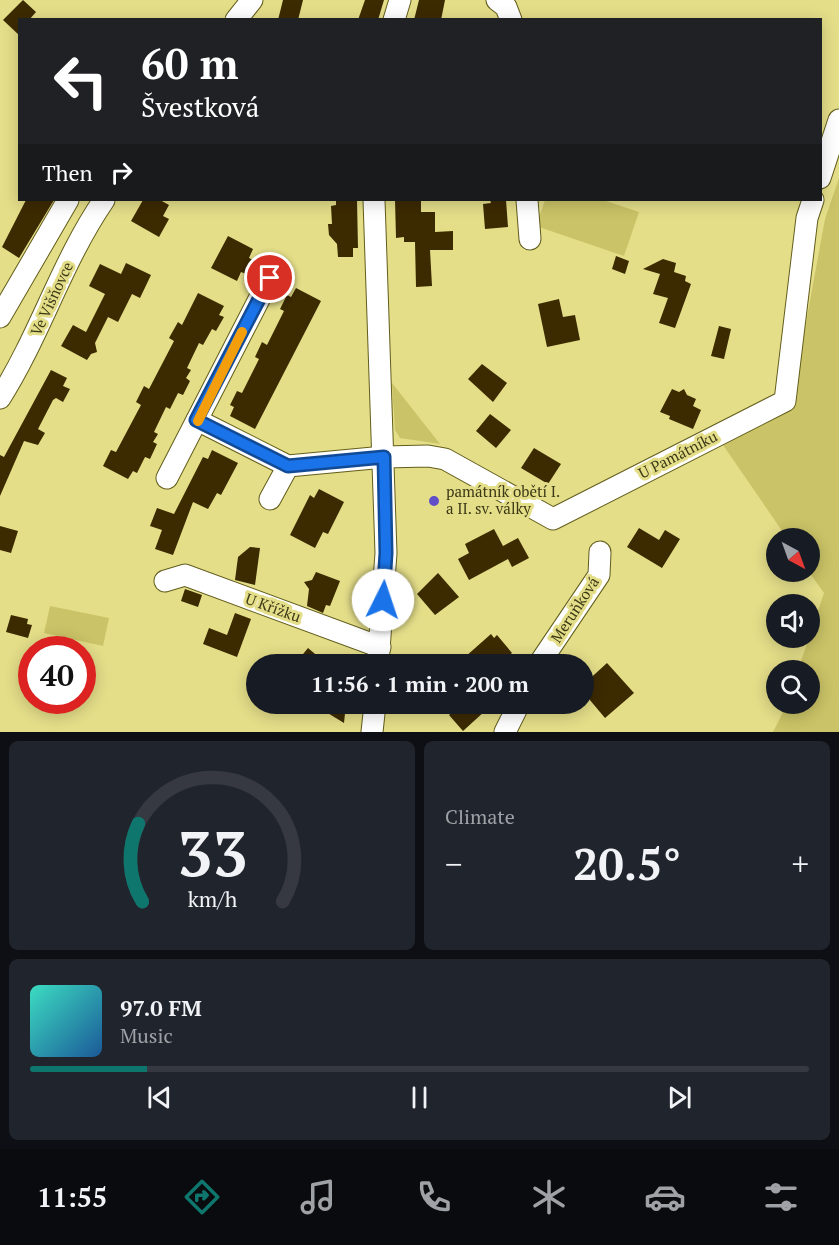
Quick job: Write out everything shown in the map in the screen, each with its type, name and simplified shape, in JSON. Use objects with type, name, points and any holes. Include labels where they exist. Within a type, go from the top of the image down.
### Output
[{"type":"street","points":[[238,18],[252,0]]},
{"type":"street","points":[[395,18],[400,0]]},
{"type":"street","points":[[497,0],[506,7],[510,18]]},
{"type":"street","points":[[822,172],[839,120]]},
{"type":"street","points":[[0,317],[67,201]]},
{"type":"street","name":"Ve Višňovce","points":[[0,398],[30,345],[90,220],[103,201]]},
{"type":"street","points":[[374,201],[386,553],[379,654]]},
{"type":"street","points":[[527,201],[530,239]]},
{"type":"street","name":"U Památníku","points":[[384,457],[428,456],[446,459],[553,519],[785,401],[807,218],[813,201]]},
{"type":"street","points":[[167,478],[270,278]]},
{"type":"street","points":[[196,420],[288,466],[384,457]]},
{"type":"street","points":[[270,499],[288,466]]},
{"type":"street","name":"Meruňková","points":[[546,654],[599,575],[600,552]]},
{"type":"street","name":"U Křížku","points":[[165,581],[185,575],[374,654]]},
{"type":"street","points":[[372,732],[374,714]]},
{"type":"street","points":[[505,732],[514,714]]},
{"type":"shaded area","points":[[839,178],[839,732],[773,732],[782,714],[820,714],[820,660],[801,660],[805,648],[820,648],[820,605],[824,593],[816,582],[820,582],[820,528],[780,528],[723,445],[791,404],[825,219]]},
{"type":"shaded area","points":[[545,201],[606,201],[639,212],[624,256],[536,226]]},
{"type":"shaded area","points":[[392,383],[440,444],[400,438],[395,430]]},
{"type":"shaded area","points":[[50,606],[109,618],[103,646],[96,644],[96,636],[58,636],[44,633]]},
{"type":"building","points":[[23,0],[36,12],[31,18],[18,18],[18,34],[3,20]]},
{"type":"building","points":[[283,0],[303,0],[298,18],[278,18]]},
{"type":"building","points":[[365,0],[384,0],[379,18],[359,18]]},
{"type":"building","points":[[419,0],[445,0],[441,18],[414,18]]},
{"type":"building","points":[[25,201],[53,201],[19,258],[2,247]]},
{"type":"building","points":[[142,201],[162,201],[169,205],[163,216],[169,219],[159,237],[131,221]]},
{"type":"building","points":[[336,201],[357,201],[358,248],[353,248],[353,257],[338,257],[337,244],[329,235],[328,224],[332,224],[331,206],[336,205]]},
{"type":"building","points":[[395,201],[421,201],[421,212],[435,212],[435,232],[453,231],[453,250],[430,250],[432,286],[416,287],[415,242],[404,242],[404,237],[396,238]]},
{"type":"building","points":[[490,201],[506,201],[508,227],[485,229],[483,204],[491,203]]},
{"type":"building","points":[[228,236],[253,249],[249,258],[253,260],[246,274],[241,272],[237,281],[211,268]]},
{"type":"building","points":[[616,256],[629,261],[625,274],[612,269]]},
{"type":"building","points":[[663,259],[676,263],[674,272],[686,276],[685,281],[691,284],[675,328],[659,323],[668,298],[653,294],[660,274],[643,269]]},
{"type":"building","points":[[126,263],[151,275],[140,298],[132,294],[118,322],[108,317],[95,343],[97,352],[91,354],[87,360],[61,346],[73,325],[86,332],[105,294],[89,286],[100,264],[121,274]]},
{"type":"building","points":[[296,288],[321,301],[255,429],[230,416],[234,407],[230,405],[237,391],[242,393],[259,359],[255,357],[262,342],[267,345],[284,311],[280,309],[287,295],[291,297]]},
{"type":"building","points":[[198,293],[224,306],[219,315],[224,317],[216,331],[212,329],[203,345],[199,343],[187,368],[191,370],[186,378],[190,381],[183,395],[178,393],[170,409],[166,407],[154,432],[158,434],[153,442],[157,444],[150,459],[145,457],[137,473],[133,471],[128,479],[103,466],[111,450],[116,452],[141,405],[136,402],[144,386],[149,389],[174,341],[169,338],[178,322],[182,325]]},
{"type":"building","points":[[559,299],[563,317],[575,315],[580,340],[547,347],[538,304]]},
{"type":"building","points":[[719,326],[731,329],[724,359],[711,356]]},
{"type":"building","points":[[482,364],[507,383],[493,402],[468,379]]},
{"type":"building","points":[[51,370],[67,378],[63,386],[70,389],[63,402],[56,398],[53,400],[38,429],[45,433],[38,445],[24,441],[0,496],[0,455],[4,457]]},
{"type":"building","points":[[672,389],[679,392],[684,389],[687,395],[696,399],[693,406],[701,410],[693,429],[669,419],[670,416],[660,412]]},
{"type":"building","points":[[490,414],[511,430],[496,448],[476,431]]},
{"type":"building","points":[[534,448],[561,464],[548,484],[521,468]]},
{"type":"building","points":[[212,450],[238,463],[221,495],[217,493],[208,509],[193,502],[173,555],[155,549],[162,530],[150,526],[157,508],[174,514],[203,457],[208,459]]},
{"type":"building","points":[[319,489],[344,502],[328,534],[323,532],[315,548],[290,535],[310,495],[314,498]]},
{"type":"building","points":[[0,526],[18,531],[11,553],[0,550]]},
{"type":"building","points":[[639,528],[659,540],[665,530],[680,539],[662,568],[627,547]]},
{"type":"building","points":[[494,529],[503,546],[518,538],[529,558],[512,567],[508,559],[469,580],[458,559],[469,553],[465,544]]},
{"type":"building","points":[[250,547],[260,548],[255,585],[235,580],[238,557]]},
{"type":"building","points":[[316,572],[340,581],[330,606],[326,605],[323,613],[307,606],[309,589],[304,582],[312,580]]},
{"type":"building","points":[[438,573],[459,597],[435,615],[417,594]]},
{"type":"building","points":[[185,589],[202,595],[198,607],[181,601]]},
{"type":"building","points":[[235,613],[251,619],[237,657],[203,644],[209,628],[227,635]]},
{"type":"building","points":[[11,615],[28,619],[27,624],[32,625],[29,636],[6,632]]},
{"type":"building","points":[[491,634],[494,638],[497,635],[512,653],[511,654],[468,654]]},
{"type":"building","points":[[308,648],[315,654],[303,654]]},
{"type":"building","points":[[607,663],[634,693],[605,718],[594,705],[594,675]]},
{"type":"building","points":[[329,714],[345,714],[344,723]]},
{"type":"building","points":[[450,714],[482,714],[463,731]]},
{"type":"slow traffic","points":[[198,421],[196,420],[242,332]]},
{"type":"place","name":"památník obětí I. a II. sv. války","points":[[434,501]]},
{"type":"route","points":[[270,278],[196,420],[288,466],[384,457],[386,553],[383,600]]}]
